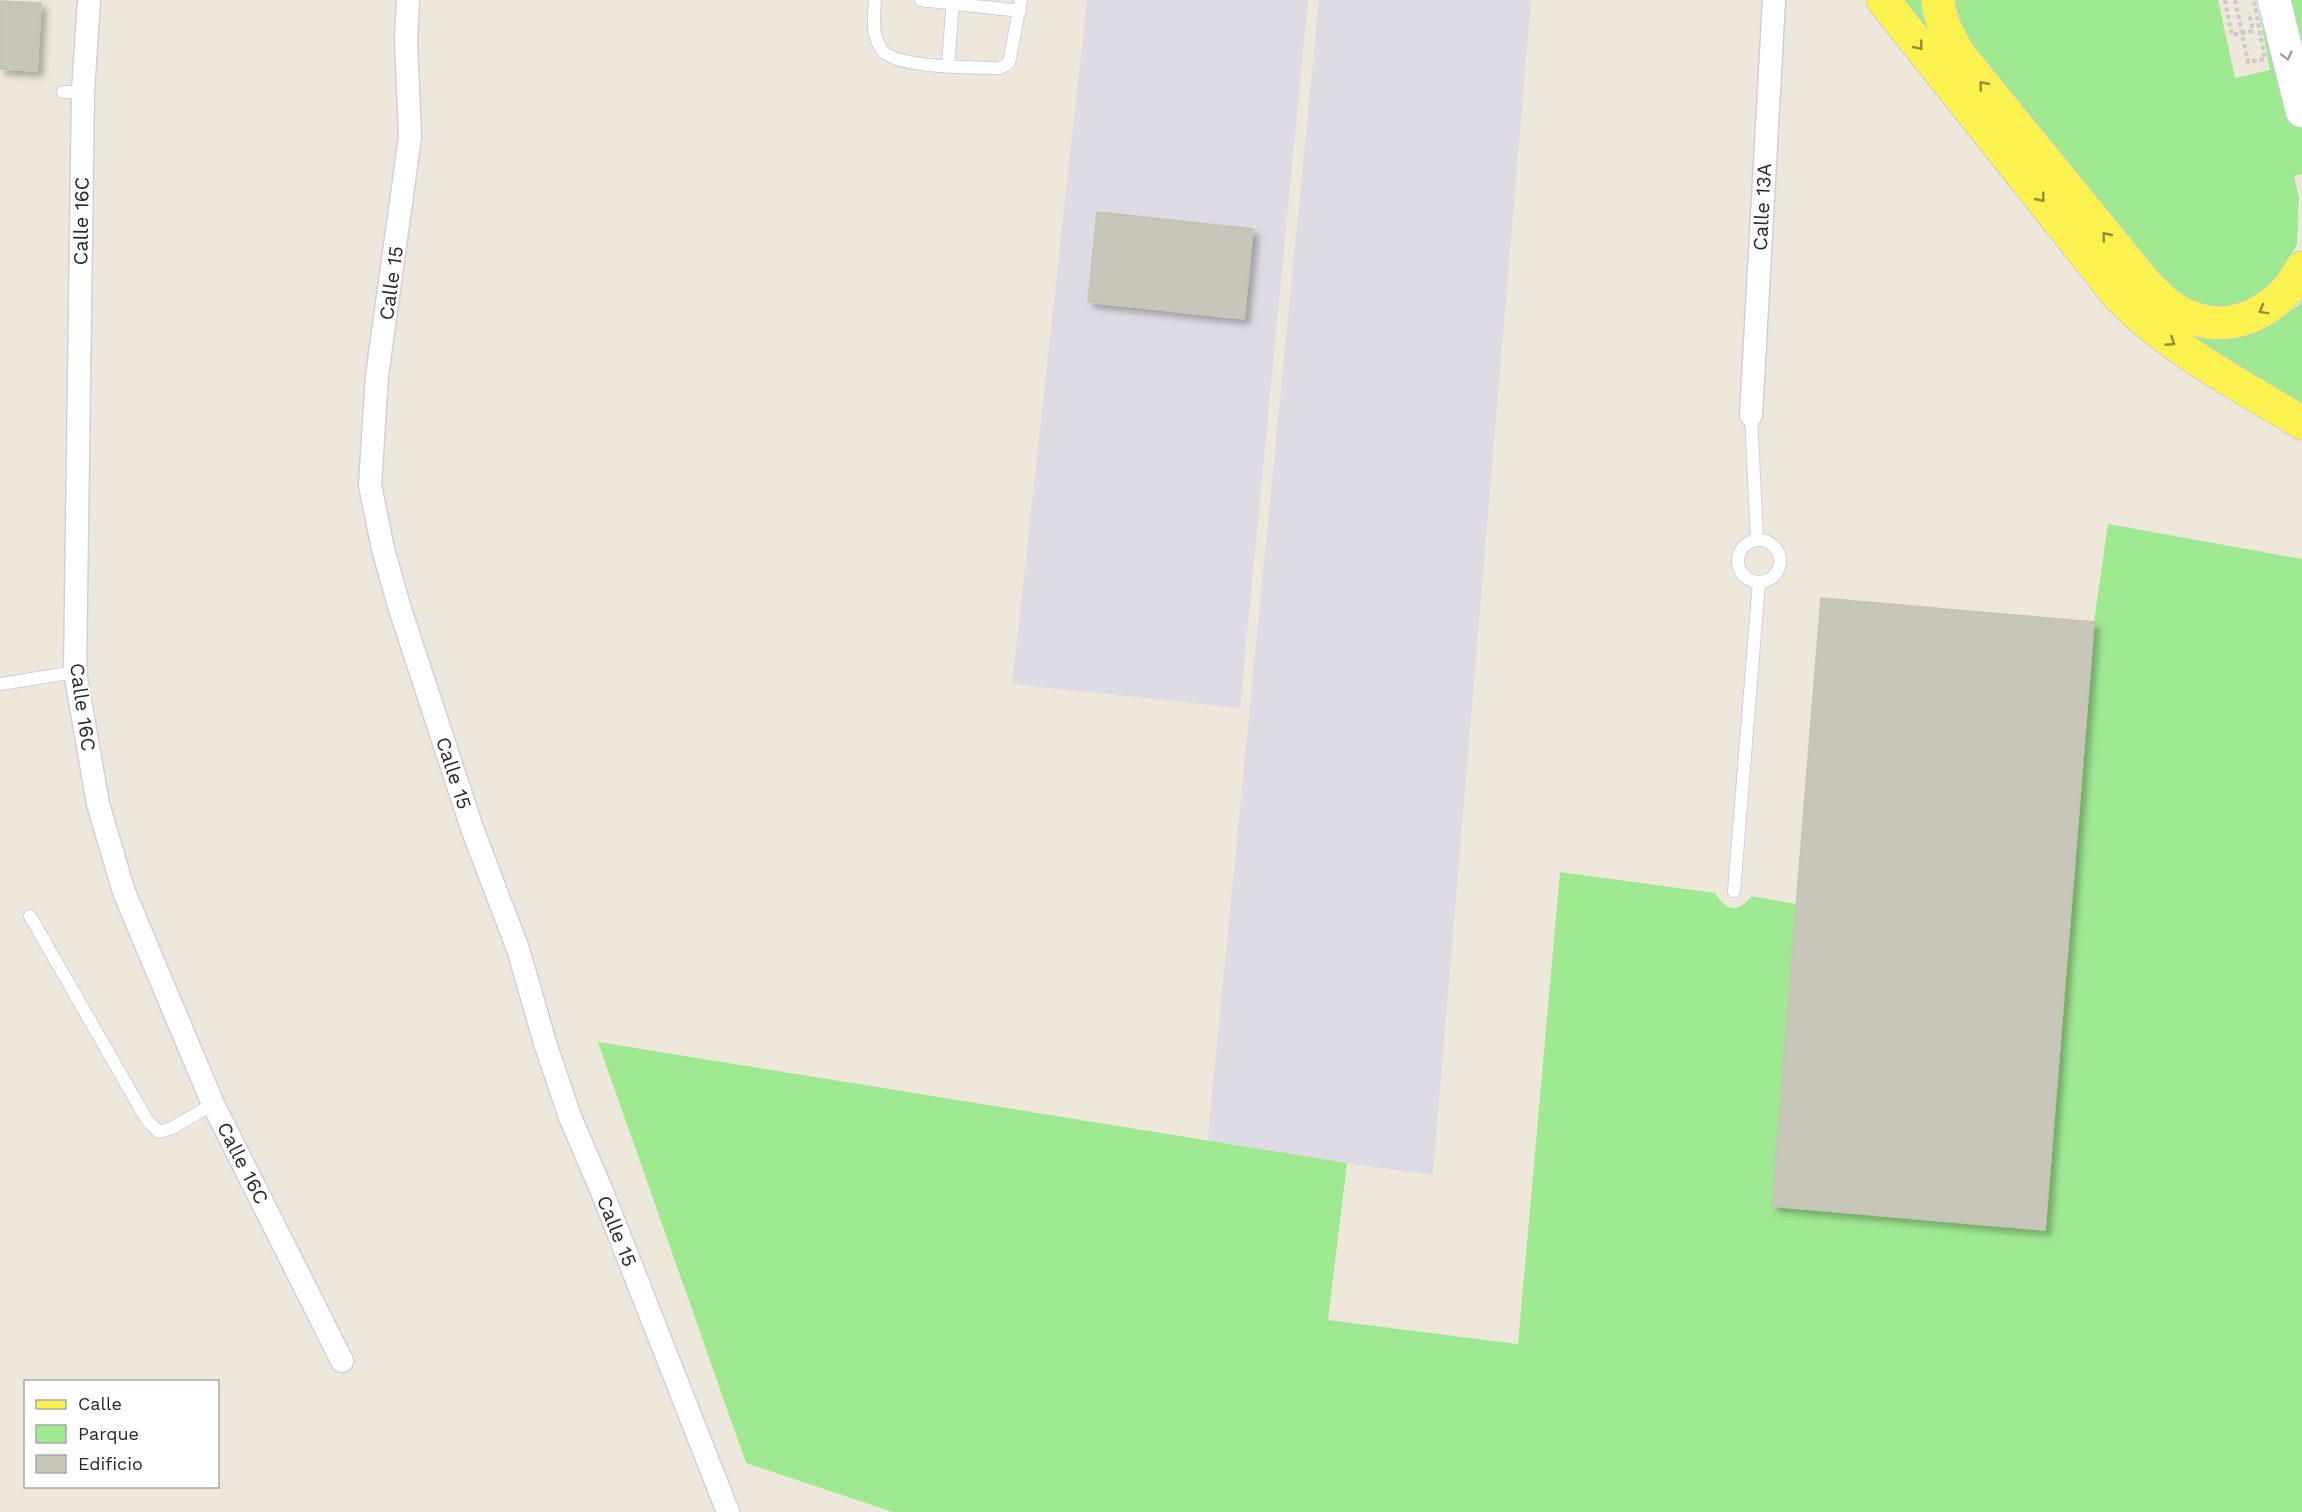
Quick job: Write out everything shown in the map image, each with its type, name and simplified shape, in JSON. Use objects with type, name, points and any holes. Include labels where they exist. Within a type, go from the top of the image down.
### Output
[{"type":"main road","points":[[1883,0],[2118,295],[2140,319],[2185,351],[2302,423]]},
{"type":"main road","points":[[1938,0],[1939,13],[1948,37],[1960,56],[2145,283],[2167,304],[2186,316],[2216,324],[2243,321],[2272,305],[2294,283],[2302,268]]},
{"type":"main road","points":[[2274,0],[2302,111]]},
{"type":"street","name":"Calle 16C","points":[[89,0],[73,92],[75,672],[98,804],[124,892],[213,1104],[342,1361]]},
{"type":"street","name":"Calle 15","points":[[408,0],[406,40],[410,137],[377,376],[370,485],[383,549],[400,609],[473,831],[518,949],[545,1043],[570,1117],[603,1194],[728,1512]]},
{"type":"street","name":"Calle 13A","points":[[1751,415],[1774,0]]},
{"type":"lane","points":[[875,0],[873,29],[882,50],[893,59],[908,63],[1000,68],[1009,63],[1020,5],[921,0]]},
{"type":"lane","points":[[948,65],[953,2]]},
{"type":"lane","points":[[1751,415],[1757,539]]},
{"type":"lane","points":[[1757,539],[1766,540],[1775,546],[1780,554],[1777,573],[1770,579],[1759,582],[1751,581],[1743,576],[1738,567],[1737,558],[1741,549],[1748,542],[1757,539]]},
{"type":"lane","points":[[1734,891],[1759,582]]},
{"type":"lane","points":[[0,684],[75,672]]},
{"type":"lane","points":[[30,916],[147,1120],[159,1132],[172,1128],[213,1104]]},
{"type":"path","points":[[2225,0],[2232,34],[2253,31]]},
{"type":"path","points":[[2235,0],[2248,62],[2265,59],[2253,0]]},
{"type":"shaded area","points":[[1087,0],[1308,0],[1240,708],[1012,684]]},
{"type":"shaded area","points":[[1319,0],[1531,0],[1433,1175],[1207,1145]]},
{"type":"green space","points":[[1896,0],[1924,0],[1925,17],[1937,42],[2149,308],[2187,333],[2236,337],[2275,323],[2300,304],[2302,299],[2302,417],[2188,345],[2142,311]]},
{"type":"green space","points":[[1952,0],[2218,0],[2235,78],[2270,70],[2257,0],[2302,0],[2302,174],[2294,176],[2299,198],[2297,244],[2275,283],[2254,302],[2226,310],[2201,308],[2171,291],[1972,56]]},
{"type":"green space","points":[[2108,524],[2302,559],[2302,1512],[893,1512],[746,1463],[598,1042],[1347,1163],[1328,1320],[1518,1344],[1560,872],[1715,893],[1724,904],[1732,908],[1742,906],[1752,896],[1796,904],[1772,1206],[2044,1230],[2094,622]]},
{"type":"building","points":[[0,1],[41,3],[37,71],[0,69]]},
{"type":"building","points":[[1097,212],[1253,229],[1244,319],[1088,302]]},
{"type":"building","points":[[1821,598],[2094,622],[2045,1230],[1772,1206]]}]
